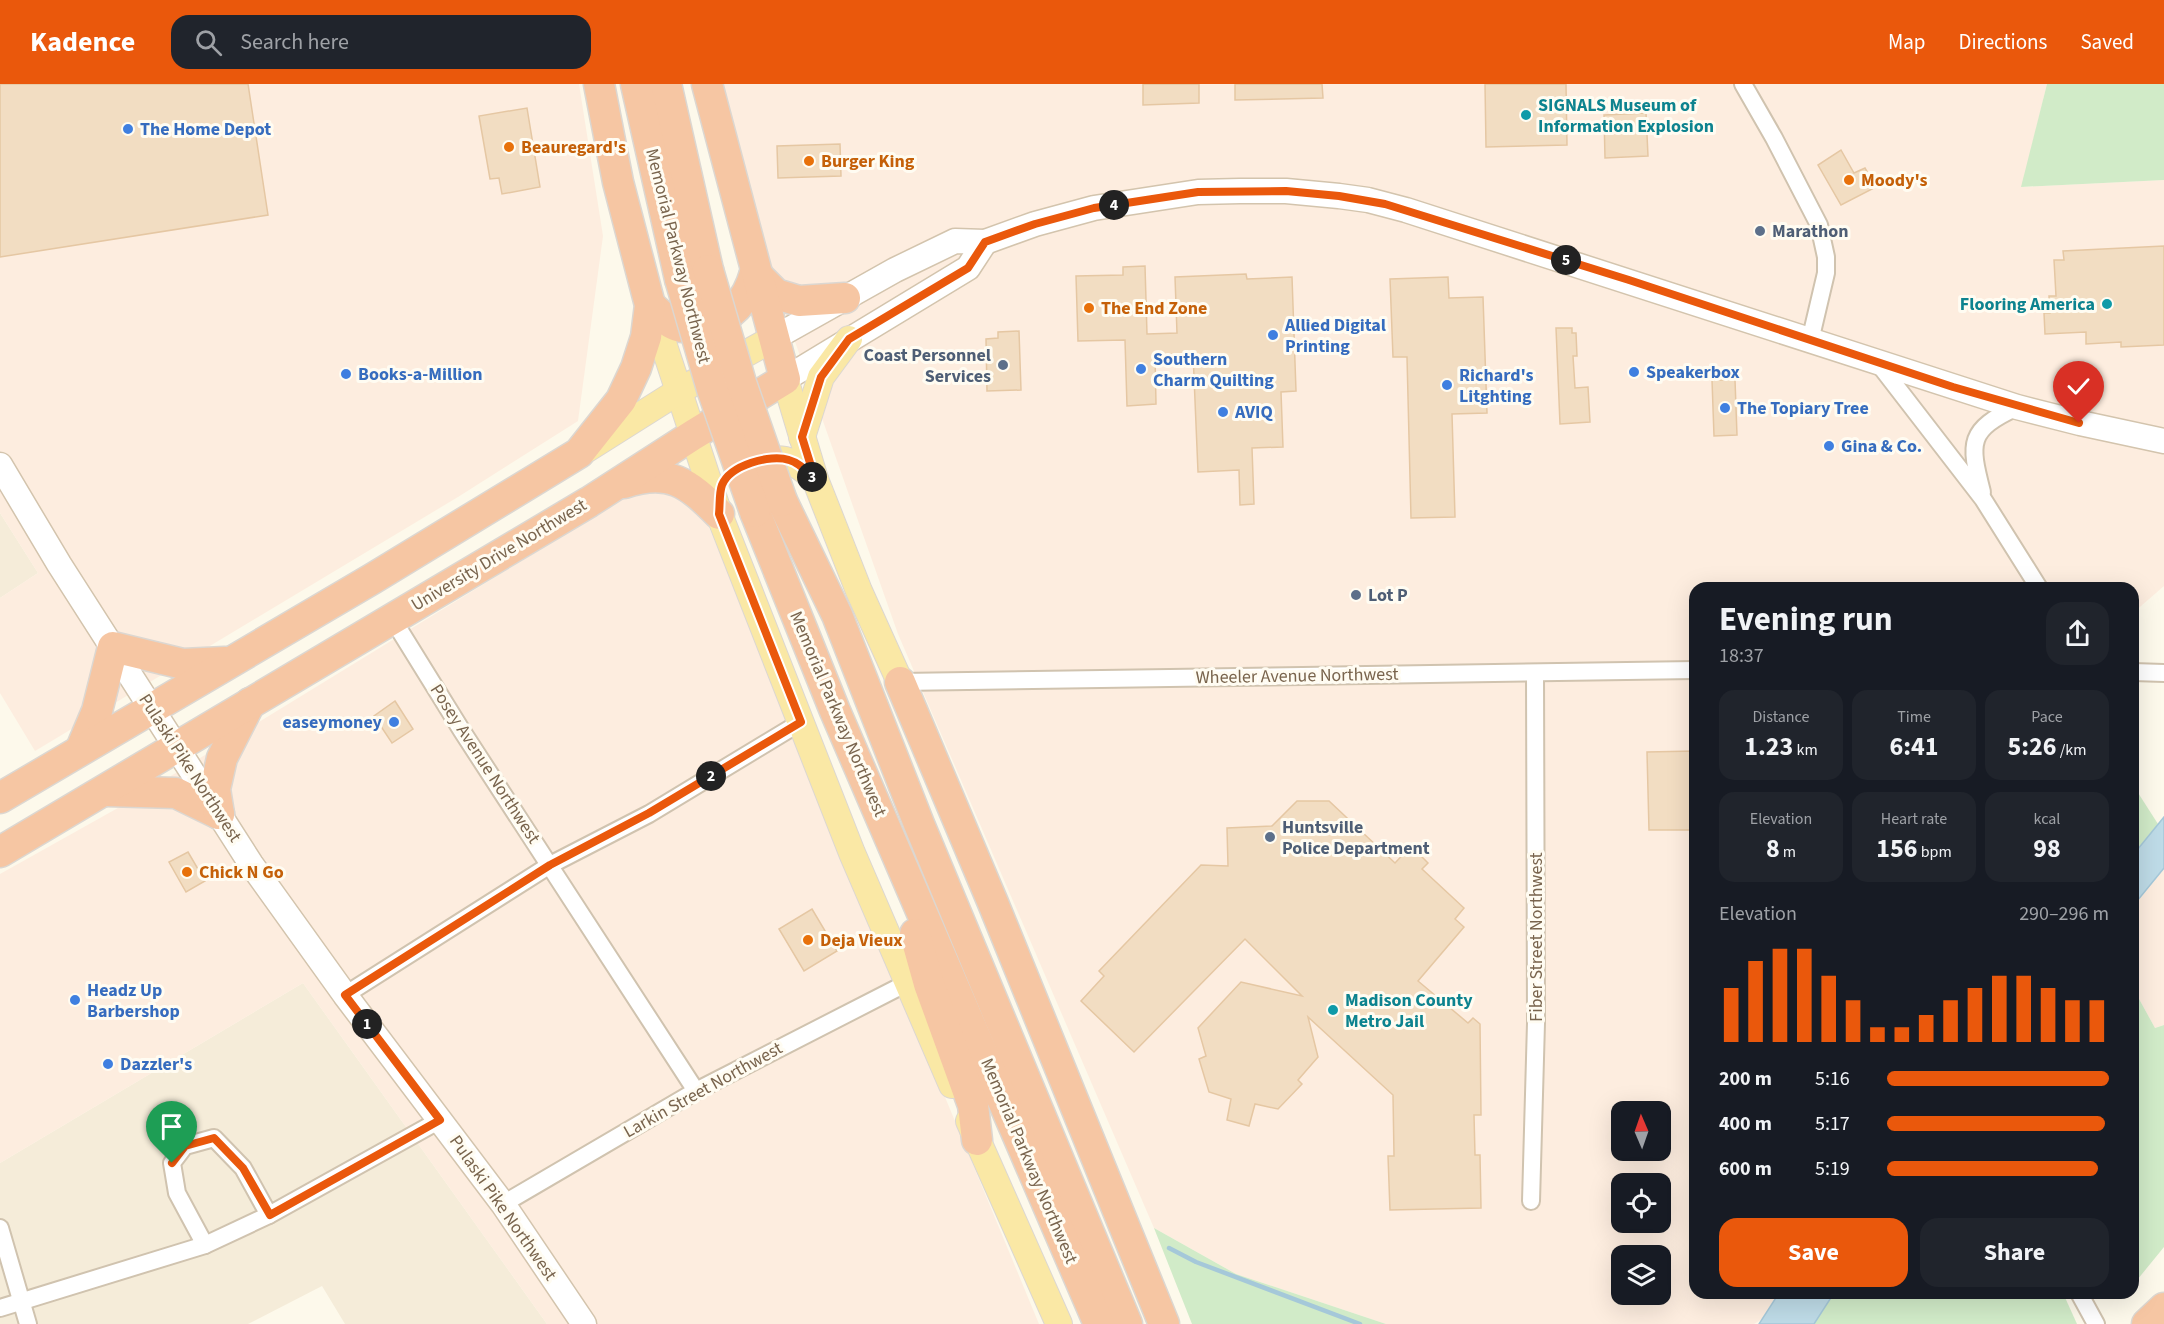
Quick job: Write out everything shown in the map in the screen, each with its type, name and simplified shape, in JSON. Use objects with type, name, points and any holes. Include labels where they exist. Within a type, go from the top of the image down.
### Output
[{"type":"highway","points":[[0,798],[372,579],[579,453],[621,400],[636,368],[646,337],[650,304],[618,182],[599,84]]},
{"type":"highway","name":"Memorial Parkway Northwest","points":[[636,84],[694,274],[741,383],[782,501],[837,615],[919,824],[1127,1324]]},
{"type":"highway","name":"Memorial Parkway Northwest","points":[[666,84],[712,389],[755,513],[835,711],[1099,1324]]},
{"type":"highway","points":[[707,84],[785,380]]},
{"type":"highway","points":[[650,304],[669,322],[682,327],[716,322],[730,315],[743,301],[751,289],[756,273]]},
{"type":"highway","points":[[756,273],[776,294],[793,299],[816,301],[845,298]]},
{"type":"highway","name":"University Drive Northwest","points":[[0,852],[106,791],[613,487],[693,435],[785,380]]},
{"type":"highway","points":[[613,487],[634,480],[651,478],[681,481],[696,491],[719,514]]},
{"type":"highway","points":[[81,749],[97,711],[113,647],[183,664],[231,661]]},
{"type":"highway","points":[[900,682],[1163,1319]]},
{"type":"highway","points":[[219,814],[215,789],[222,758],[250,703]]},
{"type":"highway","points":[[106,791],[176,793],[219,814]]},
{"type":"highway","points":[[919,824],[1037,1014]]},
{"type":"highway","points":[[885,827],[929,984],[972,1105],[977,1140]]},
{"type":"highway","points":[[2147,1324],[2164,1309]]},
{"type":"highway","points":[[2154,1324],[2164,1309]]},
{"type":"main road","points":[[579,453],[679,391],[845,298],[955,241],[985,242],[1035,224],[1094,208],[1198,192],[1286,191],[1377,202],[1447,222],[2017,406],[2164,441]]},
{"type":"main road","name":"University Drive Northwest","points":[[785,380],[968,268],[985,242]]},
{"type":"main road","points":[[650,304],[719,514],[852,853],[907,983],[1059,1324]]},
{"type":"main road","points":[[802,437],[821,377],[849,339]]},
{"type":"main road","points":[[785,380],[815,479],[859,591],[900,682]]},
{"type":"main road","points":[[2122,432],[2164,424]]},
{"type":"main road","points":[[2122,432],[2164,453]]},
{"type":"main road","points":[[719,514],[722,485],[733,472],[760,461],[787,459],[798,464],[815,479]]},
{"type":"main road","name":"Pulaski Pike Northwest","points":[[0,465],[59,564],[265,885],[503,1204],[584,1324]]},
{"type":"street","points":[[1743,84],[1819,225],[1826,257],[1826,273],[1810,340]]},
{"type":"street","points":[[1878,363],[1983,499],[2035,582]]},
{"type":"street","points":[[1983,499],[1975,463],[1977,435],[1989,421],[2017,406]]},
{"type":"street","name":"Posey Avenue Northwest","points":[[392,618],[462,731],[696,1092]]},
{"type":"street","name":"Wheeler Avenue Northwest","points":[[900,682],[1689,670]]},
{"type":"street","points":[[2139,672],[2164,673]]},
{"type":"street","name":"Fiber Street Northwest","points":[[1531,1201],[1536,1023],[1535,673]]},
{"type":"street","points":[[345,995],[550,865],[649,813],[801,722]]},
{"type":"street","name":"Larkin Street Northwest","points":[[503,1204],[696,1092],[907,983]]},
{"type":"street","points":[[0,1308],[206,1245],[270,1215],[440,1120]]},
{"type":"street","points":[[206,1245],[177,1193],[172,1163],[185,1146],[214,1138],[243,1168],[270,1215]]},
{"type":"street","points":[[0,1228],[28,1324]]},
{"type":"street","points":[[2082,1299],[2096,1324]]},
{"type":"shaded area","points":[[0,84],[579,84],[603,236],[578,421],[458,497],[35,751],[0,693],[0,598],[38,573],[0,513]]},
{"type":"shaded area","points":[[720,84],[2047,84],[2022,187],[2164,180],[2164,586],[2139,608],[2139,582],[1689,582],[1689,1299],[1775,1299],[1762,1319],[1754,1324],[1386,1324],[1236,1274],[1154,1228],[898,634],[762,248]]},
{"type":"shaded area","points":[[644,486],[683,491],[701,508],[1039,1324],[547,1324],[303,983],[0,1163],[0,874],[125,804]]},
{"type":"shaded area","points":[[0,513],[38,573],[0,598]]},
{"type":"shaded area","points":[[2164,868],[2164,1025],[2155,1028],[2139,999],[2139,899]]},
{"type":"shaded area","points":[[303,983],[547,1324],[345,1324],[322,1286],[248,1324],[0,1324],[0,1163]]},
{"type":"green space","points":[[2047,84],[2164,84],[2164,180],[2021,187]]},
{"type":"green space","points":[[2139,794],[2158,824],[2139,848]]},
{"type":"green space","points":[[2139,999],[2155,1028],[2164,1025],[2164,1247],[2139,1278]]},
{"type":"green space","points":[[1154,1228],[1236,1274],[1386,1324],[1192,1324]]},
{"type":"green space","points":[[1830,1299],[2066,1299],[2077,1324],[1814,1324]]},
{"type":"water","points":[[2164,817],[2164,868],[2139,899],[2139,848]]},
{"type":"water","points":[[1775,1299],[1830,1299],[1814,1324],[1759,1324]]},
{"type":"building","name":"The Home Depot","points":[[0,84],[248,84],[268,215],[0,257]]},
{"type":"building","points":[[1143,84],[1199,84],[1199,103],[1143,105]]},
{"type":"building","points":[[1235,84],[1322,84],[1323,98],[1235,100]]},
{"type":"building","name":"SIGNALS Museum of Information Explosion","points":[[1485,84],[1566,84],[1567,145],[1486,147]]},
{"type":"building","name":"Beauregard's","points":[[527,108],[540,187],[502,194],[499,178],[490,179],[479,116]]},
{"type":"building","points":[[1646,113],[1648,156],[1605,158],[1604,115]]},
{"type":"building","name":"Burger King","points":[[840,144],[841,176],[778,178],[777,146]]},
{"type":"building","name":"Moody's","points":[[1841,150],[1854,173],[1865,168],[1876,187],[1841,205],[1818,165]]},
{"type":"building","name":"Flooring America","points":[[2164,246],[2164,345],[2121,347],[2121,342],[2086,344],[2086,332],[2045,334],[2044,313],[2050,313],[2049,296],[2056,296],[2054,260],[2064,260],[2063,251]]},
{"type":"building","points":[[1145,266],[1147,334],[1177,333],[1175,277],[1246,274],[1247,279],[1292,277],[1296,391],[1281,392],[1283,447],[1252,448],[1254,504],[1240,505],[1239,470],[1198,472],[1193,353],[1155,355],[1156,404],[1127,406],[1125,340],[1078,341],[1076,276],[1123,275],[1123,267]]},
{"type":"building","name":"Richard's Litghting","points":[[1448,277],[1449,298],[1483,297],[1487,413],[1452,414],[1455,517],[1411,518],[1407,357],[1393,357],[1390,279]]},
{"type":"building","points":[[1556,328],[1572,328],[1572,333],[1576,333],[1577,356],[1573,356],[1575,388],[1588,387],[1590,422],[1560,424]]},
{"type":"building","name":"Coast Personnel Services","points":[[1019,331],[1021,390],[987,391],[986,339],[998,338],[998,332]]},
{"type":"building","name":"The Topiary Tree","points":[[1712,380],[1735,380],[1737,435],[1714,436]]},
{"type":"building","name":"easeymoney","points":[[395,701],[413,729],[392,743],[374,716]]},
{"type":"building","points":[[1689,751],[1689,830],[1649,830],[1647,752]]},
{"type":"building","name":"Madison County Metro Jail","points":[[1297,801],[1329,801],[1395,863],[1411,846],[1428,863],[1422,869],[1464,908],[1455,919],[1464,927],[1418,981],[1468,1023],[1473,1018],[1480,1024],[1481,1115],[1474,1115],[1475,1155],[1480,1155],[1481,1208],[1390,1210],[1388,1156],[1394,1156],[1393,1095],[1308,1017],[1318,1057],[1298,1080],[1302,1084],[1278,1109],[1255,1104],[1249,1126],[1227,1120],[1231,1099],[1209,1092],[1199,1059],[1206,1056],[1198,1028],[1241,982],[1302,996],[1245,939],[1134,1052],[1081,1001],[1104,976],[1099,971],[1201,865],[1228,866],[1227,828],[1272,826]]},
{"type":"building","name":"Chick N Go","points":[[188,852],[205,881],[186,892],[169,862]]},
{"type":"building","name":"Deja Vieux","points":[[812,909],[837,951],[804,971],[779,929]]},
{"type":"waterway","points":[[1169,1248],[1196,1262],[1360,1324]]},
{"type":"place","name":"SIGNALS Museum of Information Explosion","points":[[1526,115]]},
{"type":"place","name":"The Home Depot","points":[[128,129]]},
{"type":"place","name":"Beauregard's","points":[[509,147]]},
{"type":"place","name":"Burger King","points":[[809,161]]},
{"type":"place","name":"Moody's","points":[[1849,180]]},
{"type":"place","name":"Marathon","points":[[1760,231]]},
{"type":"place","name":"Flooring America","points":[[2107,304]]},
{"type":"place","name":"The End Zone","points":[[1089,308]]},
{"type":"place","name":"Allied Digital Printing","points":[[1273,335]]},
{"type":"place","name":"Coast Personnel Services","points":[[1003,365]]},
{"type":"place","name":"Southern Charm Quilting","points":[[1141,369]]},
{"type":"place","name":"Speakerbox","points":[[1634,372]]},
{"type":"place","name":"Books-a-Million","points":[[346,374]]},
{"type":"place","name":"Richard's Litghting","points":[[1447,385]]},
{"type":"place","name":"The Topiary Tree","points":[[1725,408]]},
{"type":"place","name":"AVIQ","points":[[1223,412]]},
{"type":"place","name":"Gina & Co.","points":[[1829,446]]},
{"type":"place","name":"Lot P","points":[[1356,595]]},
{"type":"place","name":"easeymoney","points":[[394,722]]},
{"type":"place","name":"Huntsville Police Department","points":[[1270,837]]},
{"type":"place","name":"Chick N Go","points":[[187,872]]},
{"type":"place","name":"Deja Vieux","points":[[808,940]]},
{"type":"place","name":"Headz Up Barbershop","points":[[75,1000]]},
{"type":"place","name":"Madison County Metro Jail","points":[[1333,1010]]},
{"type":"place","name":"Dazzler's","points":[[108,1064]]},
{"type":"route","points":[[172,1163],[185,1146],[214,1138],[243,1168],[270,1215],[440,1120],[345,995],[550,865],[649,813],[801,722],[719,514],[722,485],[733,472],[760,461],[778,459],[787,459],[798,464],[815,479],[802,437],[821,377],[849,339],[968,268],[985,242],[1035,224],[1094,208],[1198,192],[1286,191],[1368,200],[1586,266],[1953,387],[2079,423]]}]
